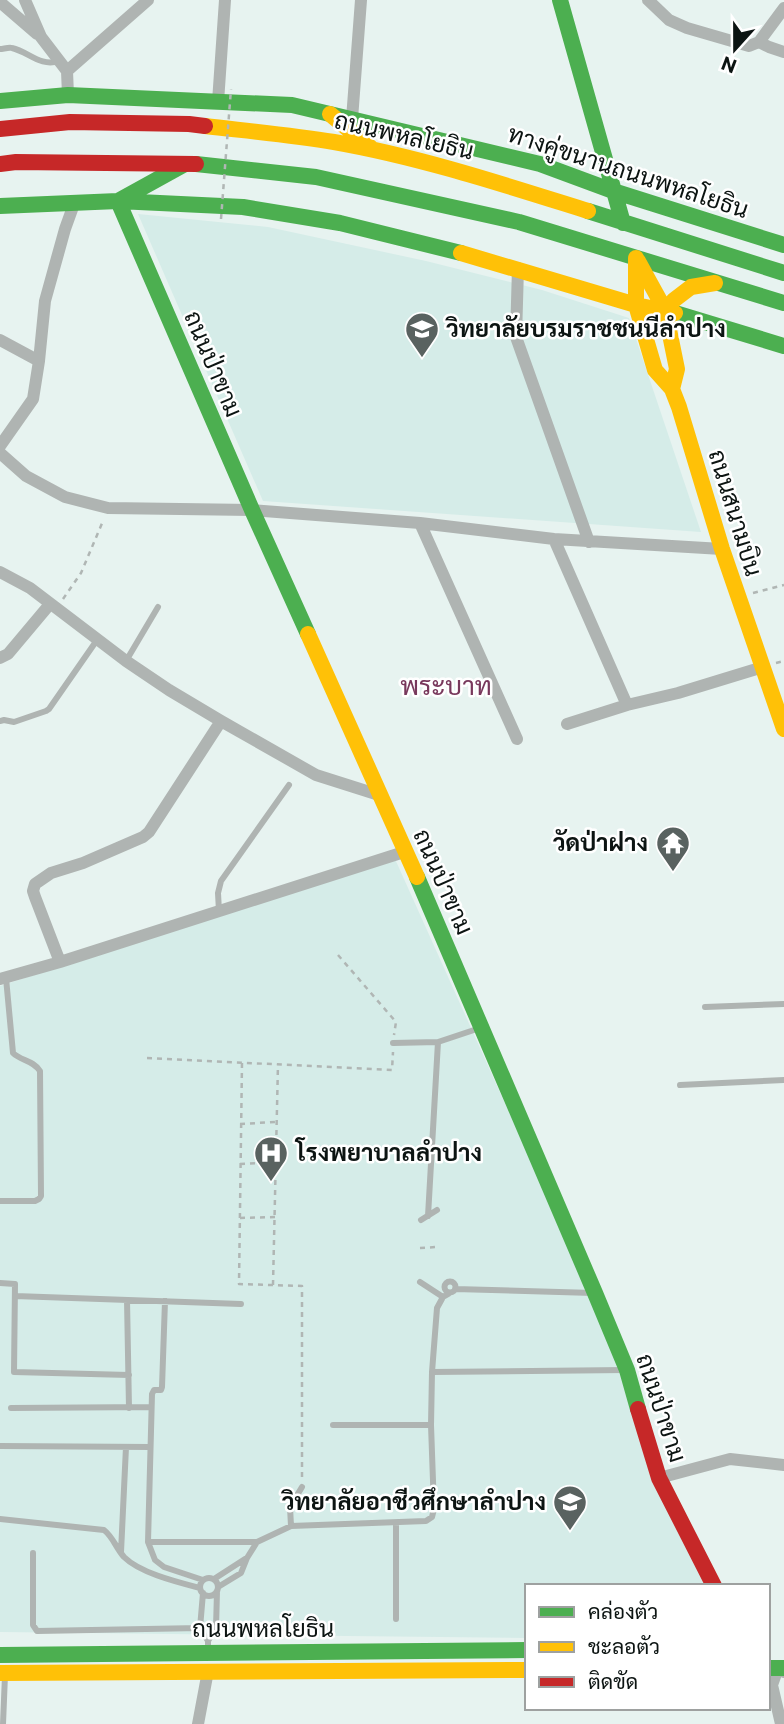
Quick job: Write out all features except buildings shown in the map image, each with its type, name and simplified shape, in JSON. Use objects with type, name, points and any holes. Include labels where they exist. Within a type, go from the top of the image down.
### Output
[{"type":"main road","points":[[562,1],[622,223],[636,258]]},
{"type":"main road","name":"ทางคู่ขนานถนนพหลโยธิน","points":[[0,101],[68,95],[292,105],[540,164],[613,191],[784,245]]},
{"type":"main road","points":[[330,114],[374,150]]},
{"type":"main road","name":"ถนนพหลโยธิน","points":[[0,129],[71,122],[189,124],[333,142],[490,180],[784,272]]},
{"type":"main road","points":[[118,201],[187,163]]},
{"type":"main road","points":[[0,164],[187,163],[316,177],[519,222],[784,303]]},
{"type":"main road","points":[[0,206],[118,201],[243,207],[340,223],[446,247],[636,305],[665,310],[784,346]]},
{"type":"main road","name":"ถนนป่าขาม","points":[[118,201],[252,510],[435,917],[627,1370],[659,1478],[713,1584]]},
{"type":"main road","name":"ถนนสนามบิน","points":[[636,258],[636,305],[655,370],[672,389],[679,407],[722,549],[784,729]]},
{"type":"main road","name":"ถนนสนามบิน","points":[[636,258],[665,310],[677,369],[672,389]]},
{"type":"main road","points":[[665,310],[691,287],[717,283]]},
{"type":"main road","points":[[208,1647],[208,1671]]},
{"type":"main road","name":"ถนนพหลโยธิน","points":[[0,1655],[208,1647],[525,1650]]},
{"type":"main road","points":[[419,1651],[419,1671]]},
{"type":"main road","name":"ถนนพหลโยธิน","points":[[2,1673],[525,1670]]},
{"type":"street","points":[[25,0],[41,37]]},
{"type":"street","points":[[63,66],[148,0]]},
{"type":"street","points":[[218,102],[225,0]]},
{"type":"street","points":[[352,119],[361,0]]},
{"type":"street","points":[[649,0],[670,20],[687,28],[749,46],[759,42],[784,8]]},
{"type":"street","points":[[0,2],[41,37],[63,66],[68,95]]},
{"type":"street","points":[[759,42],[784,52]]},
{"type":"street","points":[[0,446],[33,399],[45,302],[74,204]]},
{"type":"street","points":[[517,268],[516,337],[589,542]]},
{"type":"street","points":[[0,340],[39,361]]},
{"type":"street","points":[[0,453],[26,476],[65,497],[108,508],[252,510],[420,523],[589,542],[722,549]]},
{"type":"street","points":[[420,523],[517,738]]},
{"type":"street","points":[[554,539],[627,705]]},
{"type":"street","points":[[0,572],[30,589],[169,690],[221,721],[316,775],[379,795]]},
{"type":"street","points":[[0,658],[8,654],[53,606]]},
{"type":"street","points":[[567,724],[763,667]]},
{"type":"street","points":[[61,962],[33,891],[35,884],[51,873],[83,863],[144,837],[221,721]]},
{"type":"street","points":[[3,978],[61,962],[404,852]]},
{"type":"street","points":[[659,1478],[730,1459],[784,1465]]},
{"type":"street","points":[[776,1666],[772,1685],[781,1724]]},
{"type":"street","points":[[198,1724],[208,1671]]},
{"type":"lane","points":[[0,49],[11,48],[41,61],[63,66]]},
{"type":"lane","points":[[127,661],[158,607]]},
{"type":"lane","points":[[0,721],[14,722],[49,709],[97,640]]},
{"type":"lane","points":[[219,911],[218,892],[221,881],[289,785]]},
{"type":"lane","points":[[0,1201],[35,1201],[41,1196],[40,1071],[36,1065],[13,1053],[3,978]]},
{"type":"lane","points":[[705,1007],[784,1004]]},
{"type":"lane","points":[[393,1043],[438,1042],[481,1027]]},
{"type":"lane","points":[[437,1210],[424,1218],[438,1042]]},
{"type":"lane","points":[[680,1085],[784,1080]]},
{"type":"lane","points":[[420,1282],[449,1293],[595,1293]]},
{"type":"lane","points":[[0,1283],[15,1284],[14,1372],[129,1375]]},
{"type":"lane","points":[[148,1542],[257,1542],[291,1526],[396,1523],[426,1521],[432,1517],[435,1510],[431,1424],[432,1372],[437,1308],[449,1293]]},
{"type":"lane","points":[[15,1296],[241,1304]]},
{"type":"lane","points":[[127,1300],[129,1408]]},
{"type":"lane","points":[[165,1301],[162,1387],[161,1390],[152,1391],[148,1542],[155,1560],[164,1567],[203,1580],[214,1579],[247,1558]]},
{"type":"lane","points":[[432,1372],[627,1370]]},
{"type":"lane","points":[[11,1408],[151,1408]]},
{"type":"lane","points":[[332,1425],[431,1424]]},
{"type":"lane","points":[[0,1446],[150,1447]]},
{"type":"lane","points":[[121,1554],[126,1447]]},
{"type":"lane","points":[[291,1526],[290,1507],[302,1487]]},
{"type":"lane","points":[[0,1519],[104,1530],[108,1532],[121,1554],[132,1563],[210,1595],[241,1573],[257,1542]]},
{"type":"lane","points":[[396,1523],[396,1619]]},
{"type":"lane","points":[[33,1553],[33,1625],[37,1631],[200,1628]]},
{"type":"lane","points":[[208,1647],[216,1628],[217,1589],[214,1579]]},
{"type":"lane","points":[[203,1580],[200,1628],[208,1647]]},
{"type":"lane","points":[[2,1673],[4,1724]]},
{"type":"path","points":[[221,219],[232,89]]},
{"type":"path","points":[[53,606],[81,573],[108,508]]},
{"type":"path","points":[[738,597],[784,585]]},
{"type":"path","points":[[147,1058],[392,1070],[396,1023],[338,956]]},
{"type":"path","points":[[242,1063],[239,1284],[302,1286],[303,1477]]},
{"type":"path","points":[[274,1285],[278,1064]]},
{"type":"path","points":[[240,1124],[276,1122]]},
{"type":"path","points":[[240,1164],[276,1162]]},
{"type":"path","points":[[240,1218],[275,1217]]},
{"type":"path","points":[[420,1248],[437,1247]]},
{"type":"shaded area","name":"วิทยาลัยบรมราชชนนีลำปาง","points":[[138,214],[268,227],[426,261],[542,290],[629,318],[701,532],[263,501]]},
{"type":"shaded area","name":"โรงพยาบาลลำปาง","points":[[395,859],[629,1379],[705,1584],[525,1584],[525,1638],[0,1632],[0,986]]},
{"type":"traffic: fast","points":[[560,0],[623,223]]},
{"type":"traffic: fast","points":[[0,101],[68,95],[292,105],[540,164],[613,191],[784,245]]},
{"type":"traffic: fast","points":[[118,201],[185,164]]},
{"type":"traffic: fast","points":[[196,164],[316,177],[519,222],[784,303]]},
{"type":"traffic: fast","points":[[118,201],[308,634]]},
{"type":"traffic: fast","points":[[0,206],[118,201],[243,207],[340,223],[461,253]]},
{"type":"traffic: fast","points":[[588,211],[784,273]]},
{"type":"traffic: fast","points":[[675,313],[784,346]]},
{"type":"traffic: fast","points":[[417,877],[627,1370],[638,1409]]},
{"type":"traffic: fast","points":[[0,1655],[525,1650]]},
{"type":"traffic: fast","points":[[770,1668],[784,1668]]},
{"type":"traffic: slow","points":[[330,114],[371,148]]},
{"type":"traffic: slow","points":[[205,126],[302,137],[398,155],[588,211]]},
{"type":"traffic: slow","points":[[461,253],[636,305],[675,313]]},
{"type":"traffic: slow","points":[[636,258],[636,305],[655,370],[672,389],[679,407],[722,549],[784,729]]},
{"type":"traffic: slow","points":[[638,261],[665,310],[677,369],[672,389]]},
{"type":"traffic: slow","points":[[665,310],[691,287],[715,283]]},
{"type":"traffic: slow","points":[[308,634],[417,877]]},
{"type":"traffic: slow","points":[[0,1673],[525,1670]]},
{"type":"traffic: jam","points":[[0,129],[70,122],[205,126]]},
{"type":"traffic: jam","points":[[0,164],[196,164]]},
{"type":"traffic: jam","points":[[638,1409],[659,1478],[713,1584]]},
{"type":"place","name":"วิทยาลัยบรมราชชนนีลำปาง","points":[[422,359]]},
{"type":"place","name":"วัดป่าฝาง","points":[[673,873]]},
{"type":"place","name":"โรงพยาบาลลำปาง","points":[[271,1183]]},
{"type":"place","name":"วิทยาลัยอาชีวศึกษาลำปาง","points":[[570,1532]]},
{"type":"district","name":"พระบาท","points":[[446,686]]}]
